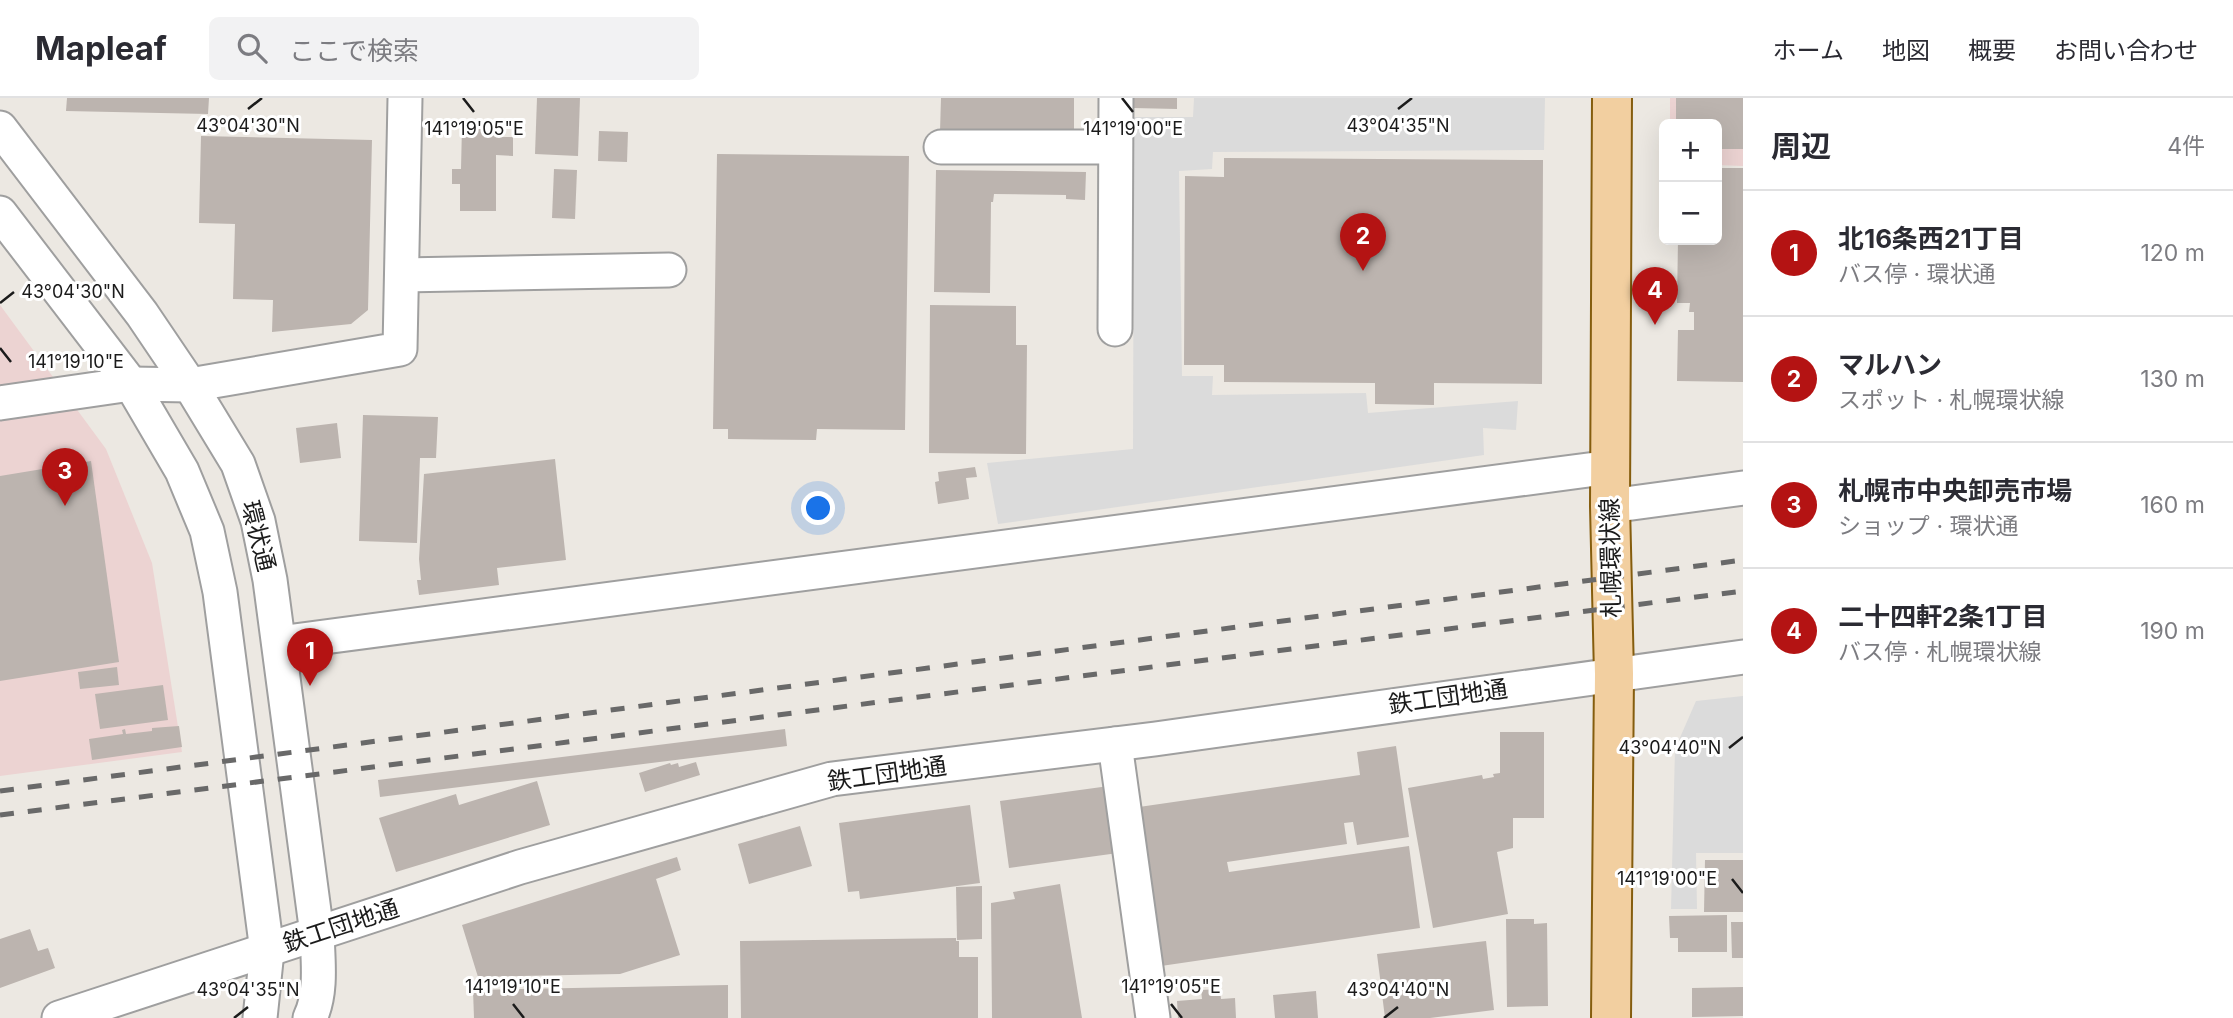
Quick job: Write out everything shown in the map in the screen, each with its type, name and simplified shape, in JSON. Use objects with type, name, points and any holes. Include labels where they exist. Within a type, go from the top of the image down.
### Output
[{"type":"main road","name":"札幌環状線","points":[[1611,1018],[1614,674],[1610,506],[1612,98]]},
{"type":"street","points":[[0,403],[131,384],[190,385],[400,349],[405,98]]},
{"type":"street","points":[[1115,329],[1116,98]]},
{"type":"street","name":"環状通","points":[[0,128],[142,314],[190,385],[238,464],[258,521],[279,643],[317,934],[318,970],[310,1018]]},
{"type":"street","points":[[941,147],[1115,147]]},
{"type":"street","name":"環状通","points":[[0,213],[131,384],[182,471],[206,531],[219,592],[267,951],[260,1018]]},
{"type":"street","points":[[402,275],[669,270]]},
{"type":"street","points":[[279,643],[1611,467]]},
{"type":"street","points":[[1610,506],[1743,488]]},
{"type":"street","name":"鉄工団地通","points":[[59,1018],[520,867],[832,779],[1115,744],[1743,657]]},
{"type":"street","points":[[1115,744],[1153,1018]]},
{"type":"shaded area","points":[[1194,98],[1545,98],[1544,150],[1213,152],[1212,169],[1179,171],[1182,376],[1213,376],[1212,395],[1366,393],[1368,413],[1518,401],[1516,430],[1483,428],[1484,455],[998,524],[987,463],[1133,449],[1134,117],[1193,117]]},
{"type":"shaded area","points":[[1670,98],[1743,98],[1743,166],[1722,165],[1722,119],[1670,119]]},
{"type":"shaded area","points":[[0,305],[106,449],[152,563],[182,752],[0,776]]},
{"type":"shaded area","points":[[1743,696],[1743,853],[1696,853],[1697,909],[1671,909],[1675,749],[1696,701]]},
{"type":"building","points":[[67,98],[209,98],[208,114],[66,111]]},
{"type":"building","points":[[537,98],[580,98],[578,156],[535,154]]},
{"type":"building","points":[[941,98],[1074,98],[1074,138],[940,132]]},
{"type":"building","points":[[1133,98],[1177,98],[1177,109],[1133,108]]},
{"type":"building","points":[[1676,98],[1743,98],[1743,149],[1722,149],[1722,119],[1676,119]]},
{"type":"building","points":[[462,126],[497,126],[497,137],[513,137],[513,156],[496,155],[496,211],[460,211],[460,184],[452,184],[452,169],[461,169]]},
{"type":"building","points":[[599,131],[628,132],[627,162],[598,161]]},
{"type":"building","points":[[201,136],[372,140],[368,310],[351,324],[272,332],[273,300],[233,299],[235,224],[199,223]]},
{"type":"building","points":[[717,154],[909,156],[905,430],[817,429],[816,440],[728,439],[728,429],[713,429]]},
{"type":"building","points":[[1224,158],[1543,160],[1542,384],[1434,383],[1434,405],[1375,404],[1375,383],[1224,382],[1224,365],[1184,365],[1185,176],[1224,177]]},
{"type":"building","points":[[1722,168],[1743,168],[1743,382],[1677,381],[1678,330],[1694,330],[1694,312],[1689,312],[1690,303],[1677,303],[1678,245],[1722,245]]},
{"type":"building","points":[[554,169],[577,170],[575,219],[552,218]]},
{"type":"building","points":[[936,170],[1086,172],[1085,200],[1066,199],[1066,195],[994,194],[991,202],[990,293],[934,292]]},
{"type":"building","points":[[930,305],[1016,306],[1016,345],[1027,345],[1026,454],[929,453]]},
{"type":"building","points":[[363,415],[438,417],[436,458],[420,458],[417,543],[359,541]]},
{"type":"building","points":[[337,423],[341,458],[300,463],[296,428]]},
{"type":"building","points":[[555,459],[566,560],[497,568],[499,585],[419,595],[417,580],[421,580],[419,559],[424,474]]},
{"type":"building","points":[[91,461],[119,662],[0,681],[0,476]]},
{"type":"building","points":[[975,467],[977,477],[966,478],[969,499],[938,504],[935,482],[939,481],[938,472]]},
{"type":"building","points":[[117,667],[119,685],[80,689],[78,672]]},
{"type":"building","points":[[163,685],[168,720],[100,729],[95,694]]},
{"type":"building","points":[[179,726],[182,747],[92,760],[89,739],[123,734],[122,730],[125,729],[126,734]]},
{"type":"building","points":[[785,729],[787,746],[380,797],[378,780]]},
{"type":"building","points":[[1500,732],[1544,732],[1544,818],[1513,818],[1513,848],[1497,852],[1508,914],[1433,928],[1408,788],[1482,775],[1483,779],[1494,777],[1493,774],[1500,773]]},
{"type":"building","points":[[1396,746],[1409,837],[1357,845],[1353,822],[1344,823],[1347,844],[1227,862],[1229,872],[1409,846],[1420,928],[1161,966],[1139,807],[1360,775],[1357,752]]},
{"type":"building","points":[[696,762],[700,775],[645,792],[639,773],[670,763],[678,763],[679,767]]},
{"type":"building","points":[[537,781],[550,825],[396,872],[379,818],[456,794],[459,805]]},
{"type":"building","points":[[1109,786],[1118,853],[1009,868],[1000,801]]},
{"type":"building","points":[[970,805],[980,883],[860,899],[859,891],[848,892],[839,823]]},
{"type":"building","points":[[800,826],[812,866],[749,884],[738,844]]},
{"type":"building","points":[[677,857],[681,870],[656,879],[680,955],[620,974],[478,977],[462,925]]},
{"type":"building","points":[[1705,860],[1743,860],[1743,912],[1704,912]]},
{"type":"building","points":[[1060,884],[1082,1018],[992,1018],[991,903],[1015,899],[1013,892]]},
{"type":"building","points":[[982,886],[982,939],[957,940],[956,887]]},
{"type":"building","points":[[1727,915],[1727,952],[1678,952],[1678,938],[1670,938],[1669,916]]},
{"type":"building","points":[[1506,919],[1534,919],[1534,924],[1547,923],[1548,1006],[1507,1007]]},
{"type":"building","points":[[1731,922],[1743,922],[1743,958],[1732,958]]},
{"type":"building","points":[[30,929],[38,951],[48,948],[55,968],[0,988],[0,939]]},
{"type":"building","points":[[956,938],[956,941],[959,941],[959,957],[978,957],[978,1018],[741,1018],[740,941]]},
{"type":"building","points":[[1486,941],[1494,1010],[1430,1018],[1385,1018],[1377,954]]},
{"type":"building","points":[[728,985],[728,1018],[474,1018],[473,990]]},
{"type":"building","points":[[1743,987],[1743,1016],[1692,1017],[1692,988]]},
{"type":"building","points":[[1220,989],[1221,999],[1235,998],[1236,1018],[1178,1018],[1177,1001],[1202,999],[1201,990]]},
{"type":"building","points":[[1316,991],[1318,1018],[1275,1018],[1273,995]]},
{"type":"railway","points":[[0,791],[1743,560]]},
{"type":"railway","points":[[0,815],[1743,591]]},
{"type":"place","name":"マルハン","points":[[1363,271]]},
{"type":"place","name":"二十四軒2条1丁目","points":[[1655,325]]},
{"type":"place","name":"札幌市中央卸売市場","points":[[65,506]]},
{"type":"place","name":"北16条西21丁目","points":[[310,686]]}]
